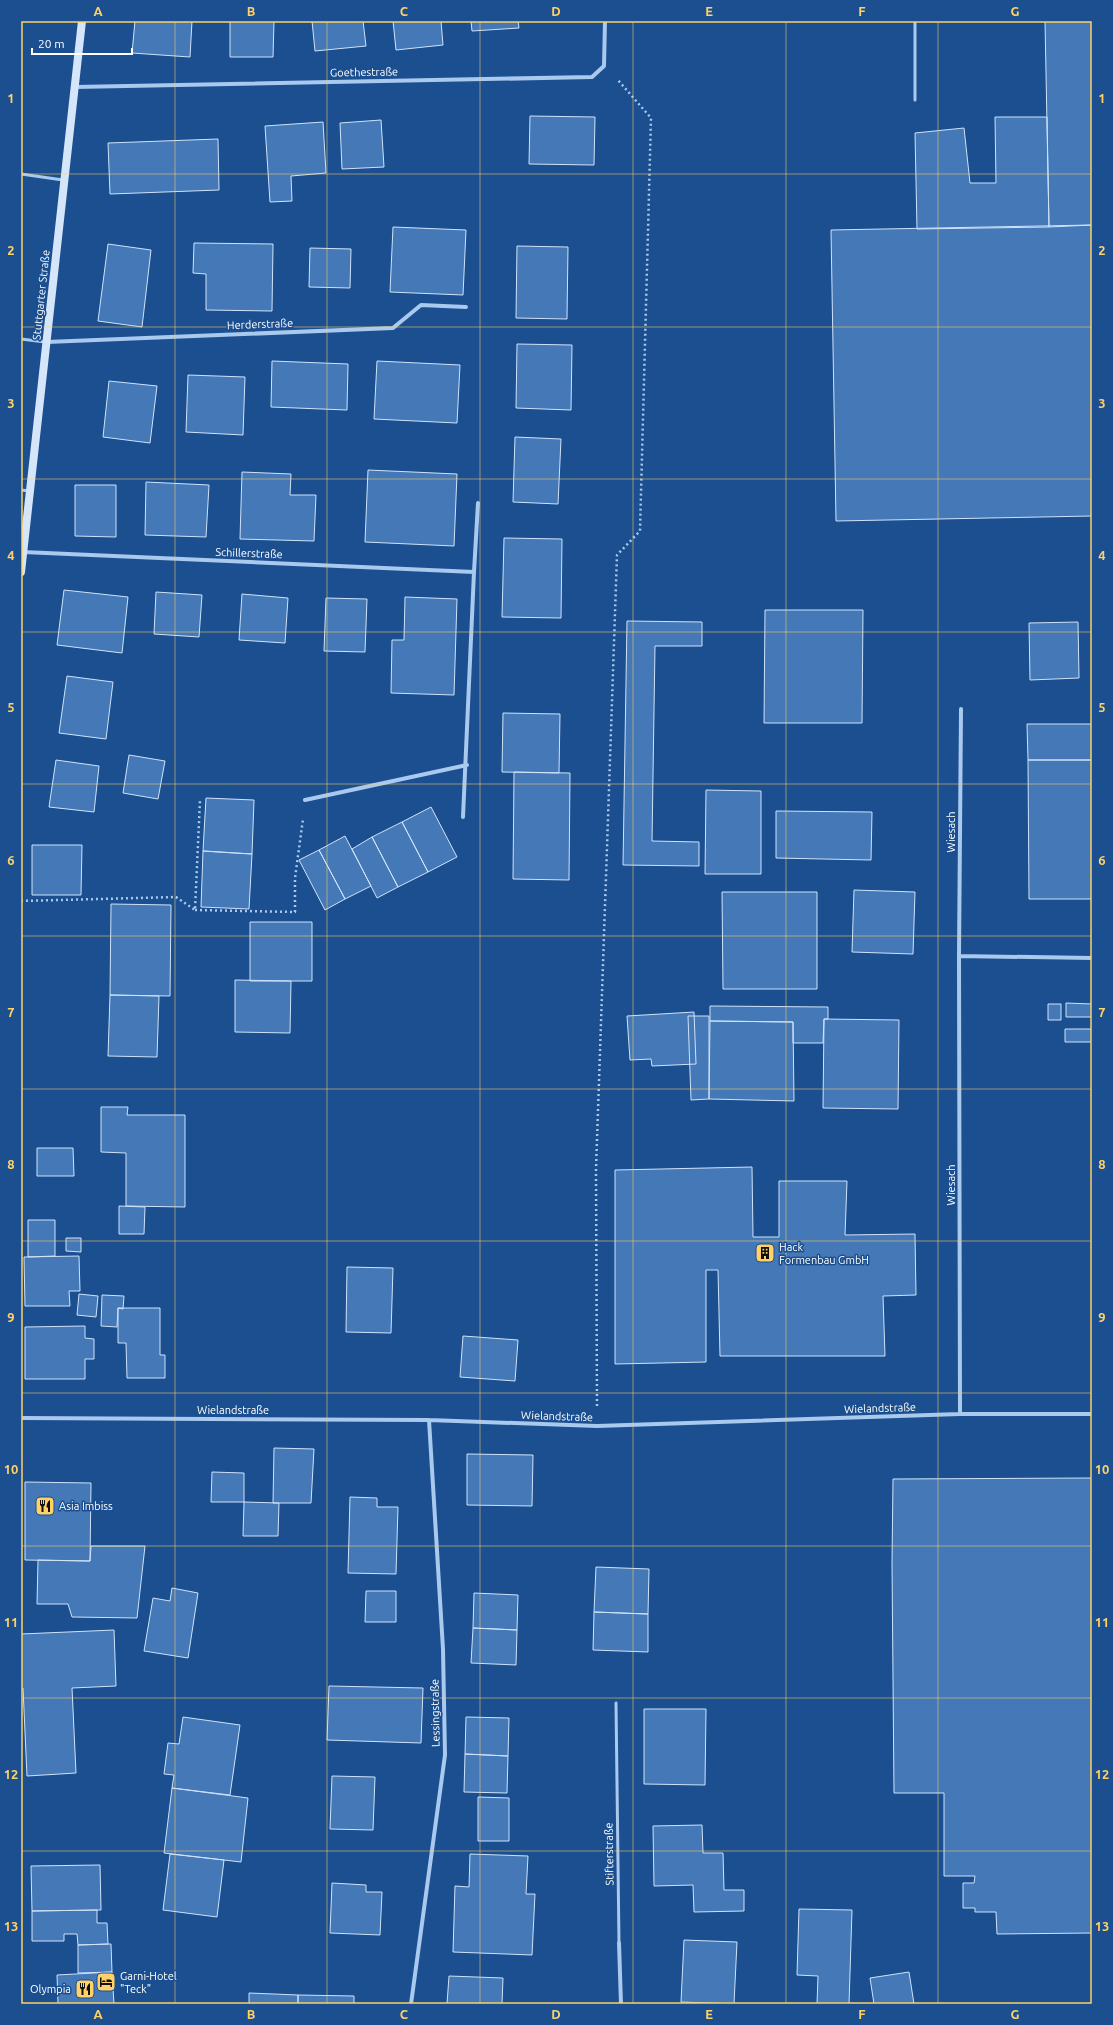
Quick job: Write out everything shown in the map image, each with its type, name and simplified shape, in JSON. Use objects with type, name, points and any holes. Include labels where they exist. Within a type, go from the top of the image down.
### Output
[{"type":"main road","name":"Stuttgarter Straße","points":[[21,572],[25,491],[47,342],[82,21]]},
{"type":"street","points":[[604,66],[605,21]]},
{"type":"street","name":"Goethestraße","points":[[75,87],[592,77],[604,66]]},
{"type":"street","name":"Herderstraße","points":[[47,342],[393,328],[421,306],[466,306]]},
{"type":"street","points":[[463,817],[467,765],[478,503]]},
{"type":"street","name":"Schillerstraße","points":[[23,552],[474,572]]},
{"type":"street","name":"Wiesach","points":[[960,1414],[959,956],[961,709]]},
{"type":"street","points":[[305,800],[467,765]]},
{"type":"street","points":[[959,956],[1092,958]]},
{"type":"street","name":"Wielandstraße","points":[[21,1418],[429,1420],[597,1426],[960,1414],[1092,1414]]},
{"type":"street","name":"Lessingstraße","points":[[410,2004],[445,1755],[443,1648],[429,1420]]},
{"type":"street","name":"Stifterstraße","points":[[619,1943],[621,2004]]},
{"type":"lane","points":[[915,21],[915,100]]},
{"type":"lane","points":[[21,174],[65,180]]},
{"type":"lane","points":[[21,339],[47,342]]},
{"type":"lane","name":"Stifterstraße","points":[[616,1703],[619,1943]]},
{"type":"path","points":[[597,1426],[596,1169],[617,555],[640,531],[651,118],[604,66]]},
{"type":"path","points":[[194,910],[200,800]]},
{"type":"path","points":[[21,901],[176,897],[194,910],[295,912],[295,878],[305,800]]},
{"type":"building","points":[[135,21],[192,21],[190,57],[132,53]]},
{"type":"building","points":[[230,21],[274,21],[273,57],[230,57]]},
{"type":"building","points":[[312,21],[363,21],[366,46],[315,51]]},
{"type":"building","points":[[393,21],[441,21],[443,45],[396,50]]},
{"type":"building","points":[[471,21],[518,21],[519,28],[472,31]]},
{"type":"building","points":[[1045,21],[1092,21],[1092,225],[1049,227]]},
{"type":"building","points":[[530,116],[595,117],[594,165],[529,164]]},
{"type":"building","points":[[995,117],[1047,117],[1049,227],[917,229],[915,133],[964,128],[970,183],[996,183]]},
{"type":"building","points":[[381,120],[384,167],[342,169],[340,123]]},
{"type":"building","points":[[323,122],[326,173],[291,176],[292,201],[270,202],[265,126]]},
{"type":"building","points":[[218,139],[219,190],[110,194],[108,143]]},
{"type":"building","points":[[1092,225],[1092,516],[836,521],[831,230]]},
{"type":"building","points":[[393,227],[466,230],[463,295],[390,292]]},
{"type":"building","points":[[194,243],[273,244],[272,311],[206,310],[206,274],[193,273]]},
{"type":"building","points":[[108,244],[151,250],[142,327],[98,321]]},
{"type":"building","points":[[517,246],[568,247],[567,319],[516,318]]},
{"type":"building","points":[[310,248],[351,249],[350,288],[309,287]]},
{"type":"building","points":[[517,344],[572,345],[571,410],[516,408]]},
{"type":"building","points":[[272,361],[348,364],[347,410],[271,407]]},
{"type":"building","points":[[377,361],[460,365],[457,423],[374,419]]},
{"type":"building","points":[[188,375],[245,377],[243,435],[186,432]]},
{"type":"building","points":[[109,381],[157,386],[150,443],[103,437]]},
{"type":"building","points":[[515,437],[561,439],[558,504],[513,502]]},
{"type":"building","points":[[368,470],[457,474],[454,546],[365,542]]},
{"type":"building","points":[[242,472],[291,474],[290,495],[316,495],[314,541],[240,539]]},
{"type":"building","points":[[146,482],[209,485],[206,537],[145,535]]},
{"type":"building","points":[[75,485],[116,485],[116,537],[75,536]]},
{"type":"building","points":[[504,538],[562,539],[561,618],[502,617]]},
{"type":"building","points":[[64,590],[128,597],[122,653],[57,645]]},
{"type":"building","points":[[156,592],[202,595],[199,637],[154,634]]},
{"type":"building","points":[[242,594],[288,598],[285,643],[239,640]]},
{"type":"building","points":[[405,597],[457,599],[454,695],[391,693],[392,640],[404,640]]},
{"type":"building","points":[[326,598],[367,599],[365,652],[324,651]]},
{"type":"building","points":[[765,610],[863,610],[862,723],[764,723]]},
{"type":"building","points":[[627,621],[702,622],[702,646],[655,646],[652,841],[699,842],[699,866],[623,865]]},
{"type":"building","points":[[1078,622],[1079,678],[1030,680],[1029,623]]},
{"type":"building","points":[[67,676],[113,682],[106,739],[59,733]]},
{"type":"building","points":[[503,713],[560,714],[559,773],[502,772]]},
{"type":"building","points":[[1027,724],[1092,724],[1092,760],[1028,760]]},
{"type":"building","points":[[129,755],[165,761],[158,799],[123,793]]},
{"type":"building","points":[[56,760],[99,766],[94,812],[49,807]]},
{"type":"building","points":[[1028,760],[1092,760],[1092,899],[1029,899]]},
{"type":"building","points":[[514,772],[570,773],[569,880],[513,879]]},
{"type":"building","points":[[706,790],[761,791],[761,874],[705,874]]},
{"type":"building","points":[[206,798],[254,800],[252,854],[203,851]]},
{"type":"building","points":[[431,807],[457,857],[428,872],[402,822]]},
{"type":"building","points":[[776,811],[872,812],[871,860],[776,858]]},
{"type":"building","points":[[402,822],[428,872],[398,887],[372,837]]},
{"type":"building","points":[[345,836],[371,886],[345,899],[319,850]]},
{"type":"building","points":[[372,837],[398,887],[377,898],[352,849]]},
{"type":"building","points":[[32,845],[82,845],[81,895],[32,895]]},
{"type":"building","points":[[319,850],[345,899],[325,910],[299,860]]},
{"type":"building","points":[[203,851],[252,854],[249,909],[201,907]]},
{"type":"building","points":[[854,890],[915,892],[913,954],[852,952]]},
{"type":"building","points":[[722,892],[817,892],[817,989],[723,989]]},
{"type":"building","points":[[111,904],[171,905],[170,996],[110,995]]},
{"type":"building","points":[[250,922],[312,922],[312,981],[250,981]]},
{"type":"building","points":[[235,980],[291,981],[290,1033],[235,1032]]},
{"type":"building","points":[[110,995],[159,996],[157,1057],[108,1056]]},
{"type":"building","points":[[1066,1003],[1092,1004],[1092,1017],[1066,1017]]},
{"type":"building","points":[[1048,1004],[1061,1004],[1061,1020],[1048,1020]]},
{"type":"building","points":[[710,1006],[828,1007],[828,1019],[824,1019],[823,1043],[793,1043],[793,1022],[710,1021]]},
{"type":"building","points":[[694,1012],[696,1064],[652,1066],[651,1059],[630,1060],[627,1016]]},
{"type":"building","points":[[688,1016],[709,1016],[709,1099],[691,1100]]},
{"type":"building","points":[[824,1019],[899,1020],[898,1109],[823,1108]]},
{"type":"building","points":[[710,1021],[793,1022],[794,1101],[709,1099]]},
{"type":"building","points":[[1065,1029],[1092,1029],[1092,1042],[1065,1042]]},
{"type":"building","points":[[101,1107],[128,1107],[127,1115],[185,1115],[185,1207],[126,1206],[126,1153],[101,1152]]},
{"type":"building","points":[[37,1148],[73,1148],[74,1176],[37,1176]]},
{"type":"building","name":"Hack Formenbau GmbH","points":[[752,1167],[753,1237],[779,1237],[779,1181],[847,1181],[845,1235],[915,1234],[916,1295],[883,1296],[885,1356],[720,1356],[718,1270],[706,1270],[706,1362],[615,1364],[615,1170]]},
{"type":"building","points":[[119,1206],[145,1207],[144,1234],[119,1234]]},
{"type":"building","points":[[28,1220],[55,1220],[55,1256],[28,1257]]},
{"type":"building","points":[[66,1238],[81,1238],[81,1252],[66,1251]]},
{"type":"building","points":[[79,1256],[80,1291],[69,1291],[70,1306],[25,1306],[24,1257]]},
{"type":"building","points":[[347,1267],[393,1268],[391,1333],[346,1332]]},
{"type":"building","points":[[79,1294],[98,1296],[96,1317],[77,1315]]},
{"type":"building","points":[[102,1295],[124,1296],[123,1309],[118,1308],[117,1327],[101,1326]]},
{"type":"building","points":[[118,1308],[160,1308],[160,1355],[165,1355],[165,1378],[127,1378],[126,1343],[118,1343]]},
{"type":"building","points":[[85,1326],[85,1338],[94,1339],[94,1359],[85,1359],[85,1379],[25,1379],[25,1327]]},
{"type":"building","points":[[463,1336],[518,1340],[515,1381],[460,1377]]},
{"type":"building","points":[[274,1448],[314,1449],[311,1503],[273,1503]]},
{"type":"building","points":[[467,1454],[533,1455],[532,1506],[467,1505]]},
{"type":"building","points":[[212,1472],[244,1473],[244,1502],[211,1502]]},
{"type":"building","points":[[1092,1478],[1092,1933],[997,1934],[996,1912],[975,1912],[975,1908],[963,1908],[963,1883],[974,1883],[975,1876],[944,1876],[944,1793],[894,1793],[892,1563],[893,1479]]},
{"type":"building","points":[[25,1482],[91,1483],[90,1561],[25,1560]]},
{"type":"building","points":[[350,1497],[377,1498],[377,1507],[398,1507],[396,1574],[348,1573]]},
{"type":"building","points":[[244,1502],[279,1503],[278,1536],[243,1536]]},
{"type":"building","points":[[91,1546],[145,1546],[137,1618],[72,1617],[68,1604],[37,1604],[38,1560],[90,1561]]},
{"type":"building","points":[[596,1567],[649,1569],[648,1614],[594,1612]]},
{"type":"building","points":[[172,1588],[198,1593],[188,1658],[144,1651],[153,1598],[170,1601]]},
{"type":"building","points":[[366,1591],[396,1591],[396,1622],[365,1622]]},
{"type":"building","points":[[474,1593],[518,1595],[517,1630],[473,1628]]},
{"type":"building","points":[[594,1612],[648,1614],[648,1652],[593,1650]]},
{"type":"building","points":[[473,1628],[517,1630],[516,1665],[471,1663]]},
{"type":"building","points":[[114,1630],[116,1686],[72,1688],[76,1773],[27,1776],[23,1688],[21,1689],[21,1634]]},
{"type":"building","points":[[329,1686],[423,1688],[421,1743],[327,1740]]},
{"type":"building","points":[[644,1709],[706,1709],[705,1785],[644,1784]]},
{"type":"building","points":[[183,1717],[240,1725],[230,1795],[172,1788],[174,1775],[164,1774],[168,1743],[179,1744]]},
{"type":"building","points":[[466,1717],[509,1718],[508,1756],[465,1754]]},
{"type":"building","points":[[465,1754],[508,1756],[507,1793],[464,1792]]},
{"type":"building","points":[[332,1776],[375,1777],[373,1830],[330,1829]]},
{"type":"building","points":[[172,1788],[248,1798],[241,1862],[164,1853]]},
{"type":"building","points":[[478,1797],[509,1798],[509,1841],[478,1841]]},
{"type":"building","points":[[702,1825],[703,1853],[723,1853],[724,1890],[744,1890],[744,1911],[694,1912],[693,1885],[654,1886],[653,1826]]},
{"type":"building","points":[[170,1854],[224,1860],[217,1917],[163,1910]]},
{"type":"building","points":[[470,1854],[528,1856],[526,1894],[535,1894],[532,1955],[453,1952],[455,1886],[469,1887]]},
{"type":"building","points":[[100,1865],[101,1910],[32,1911],[31,1866]]},
{"type":"building","points":[[332,1883],[366,1885],[366,1892],[382,1892],[380,1935],[330,1933]]},
{"type":"building","points":[[799,1909],[852,1910],[849,2004],[817,2004],[818,1976],[797,1975]]},
{"type":"building","points":[[97,1910],[97,1923],[107,1923],[108,1944],[78,1945],[77,1934],[64,1934],[64,1941],[32,1941],[32,1911]]},
{"type":"building","points":[[684,1940],[737,1942],[734,2004],[681,2002]]},
{"type":"building","points":[[111,1944],[112,1972],[78,1973],[78,1945]]},
{"type":"building","name":"Olympia","points":[[112,1972],[114,2004],[58,2004],[57,1975]]},
{"type":"building","points":[[909,1972],[914,2004],[874,2004],[870,1978]]},
{"type":"building","points":[[449,1976],[503,1978],[502,2004],[447,2004]]},
{"type":"building","points":[[249,1993],[298,1995],[298,2004],[249,2004]]},
{"type":"building","points":[[298,1995],[354,1996],[354,2004],[298,2004]]},
{"type":"place","name":"Hack Formenbau GmbH","points":[[765,1253]]},
{"type":"place","name":"Asia Imbiss","points":[[45,1506]]},
{"type":"place","name":"Garni-Hotel \"Teck\"","points":[[106,1982]]},
{"type":"place","name":"Olympia","points":[[85,1989]]}]
